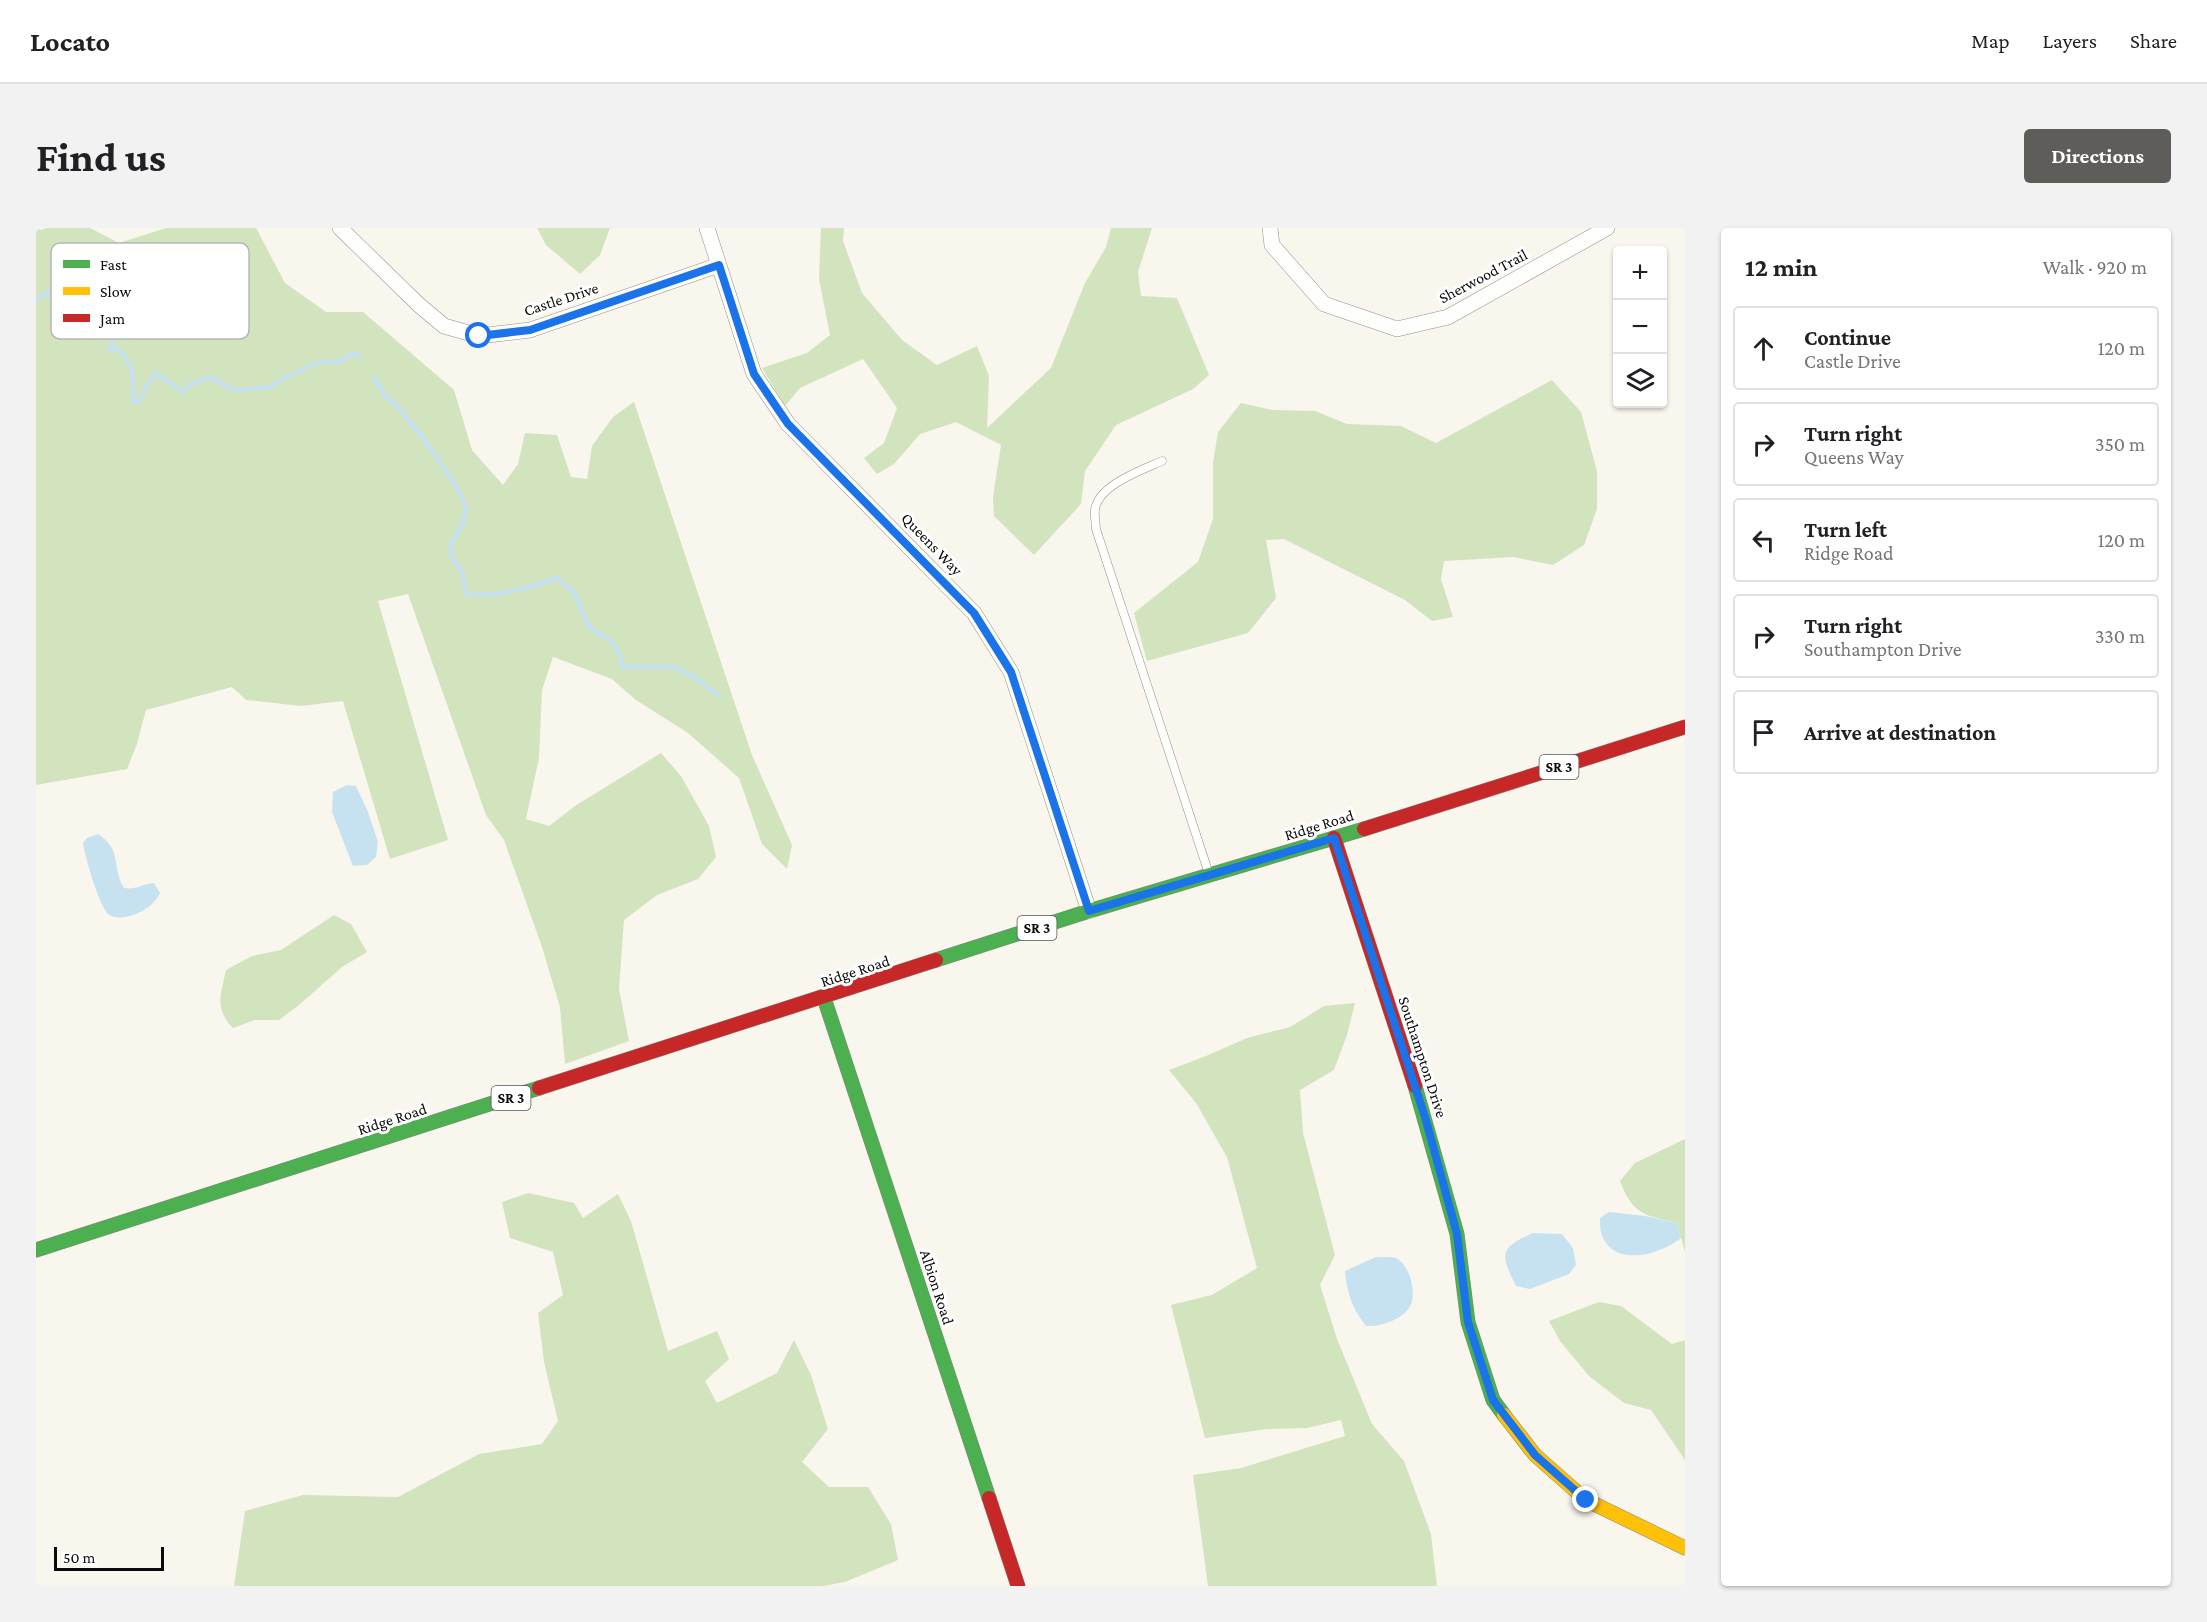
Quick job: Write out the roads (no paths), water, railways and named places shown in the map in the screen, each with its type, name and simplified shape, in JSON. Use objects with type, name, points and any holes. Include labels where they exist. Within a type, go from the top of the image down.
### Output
[{"type":"main road","name":"Ridge Road","points":[[36,1250],[1089,911],[1334,838],[1685,727]]},
{"type":"main road","name":"Southampton Drive","points":[[1334,838],[1428,1128],[1457,1234],[1468,1322],[1493,1400],[1535,1455],[1586,1500],[1685,1548]]},
{"type":"main road","name":"Albion Road","points":[[824,998],[1018,1586]]},
{"type":"street","name":"Castle Drive","points":[[340,228],[419,305],[444,326],[479,336],[530,330],[719,265]]},
{"type":"street","name":"Queens Way","points":[[707,228],[754,374],[788,424],[974,613],[1011,672],[1089,911]]},
{"type":"street","name":"Sherwood Trail","points":[[1270,228],[1272,246],[1324,304],[1398,329],[1448,317],[1607,228]]},
{"type":"lane","points":[[1162,461],[1115,484],[1101,495],[1095,509],[1096,530],[1209,875]]},
{"type":"water","points":[[347,785],[356,786],[378,842],[376,857],[367,865],[353,866],[332,812],[333,792]]},
{"type":"water","points":[[98,834],[111,846],[124,888],[154,883],[160,893],[143,911],[118,918],[108,914],[104,909],[86,859],[83,843],[87,838]]},
{"type":"water","points":[[1609,1212],[1645,1216],[1677,1223],[1681,1238],[1649,1253],[1625,1255],[1606,1244],[1600,1218]]},
{"type":"water","points":[[1533,1233],[1562,1234],[1573,1248],[1576,1265],[1569,1274],[1530,1289],[1516,1286],[1505,1259],[1508,1248]]},
{"type":"water","points":[[1376,1257],[1393,1257],[1405,1266],[1411,1280],[1412,1303],[1396,1319],[1384,1324],[1366,1326],[1351,1300],[1345,1271]]},
{"type":"waterway","points":[[36,300],[48,292],[51,295]]},
{"type":"waterway","points":[[114,339],[109,350],[120,350],[131,369],[133,402],[139,401],[156,373],[183,392],[190,385],[209,377],[233,390],[270,387],[288,376],[323,361],[340,362],[353,353],[360,357]]},
{"type":"waterway","points":[[374,377],[384,394],[400,409],[429,446],[457,488],[466,507],[463,523],[451,543],[451,555],[463,574],[466,595],[501,593],[557,578],[574,592],[589,627],[612,642],[619,653],[622,667],[674,667],[693,676],[719,696]]}]
